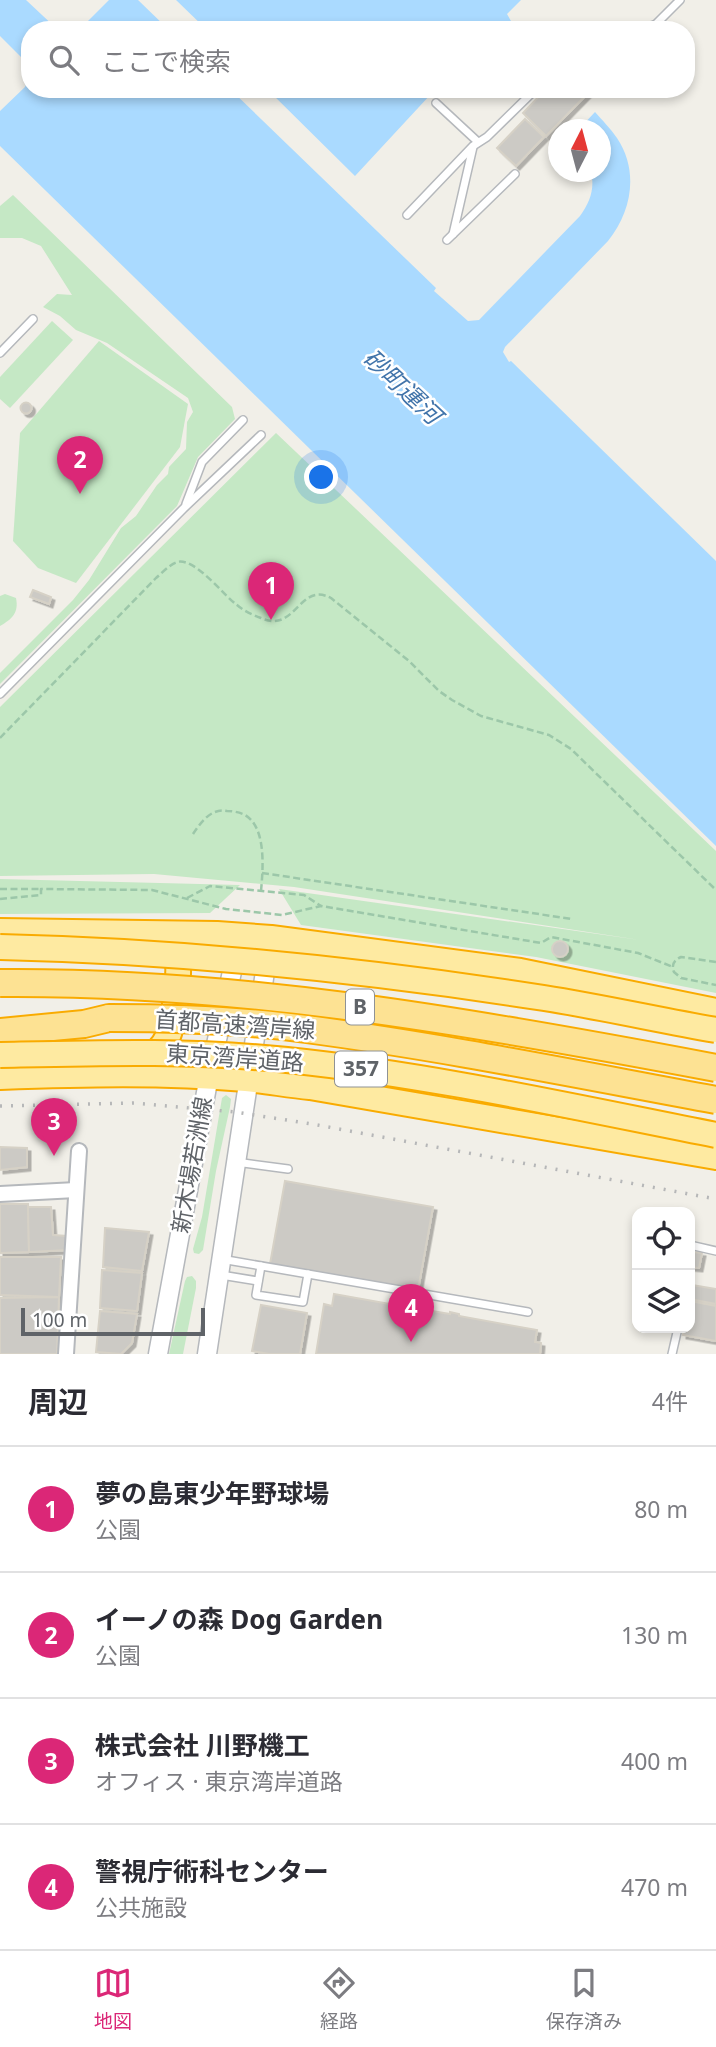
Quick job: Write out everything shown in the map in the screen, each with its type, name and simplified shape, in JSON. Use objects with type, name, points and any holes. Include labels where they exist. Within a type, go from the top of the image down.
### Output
[{"type":"highway","points":[[0,931],[271,938],[520,971],[716,1011]]},
{"type":"highway","points":[[74,1074],[146,1060],[163,1045],[170,1033],[178,961],[169,942],[158,933]]},
{"type":"highway","points":[[0,947],[131,951],[304,966],[546,998],[716,1030]]},
{"type":"highway","name":"首都高速湾岸線","points":[[0,983],[158,987],[329,1003],[549,1037],[716,1068]]},
{"type":"highway","name":"首都高速湾岸線","points":[[0,1017],[187,1019],[304,1029],[386,1041],[716,1100]]},
{"type":"highway","points":[[0,1032],[85,1024],[109,1018]]},
{"type":"highway","name":"東京湾岸道路","points":[[0,1055],[183,1053],[306,1062],[450,1083],[716,1135]]},
{"type":"highway","name":"357","points":[[0,1077],[74,1074],[249,1079],[716,1157]]},
{"type":"street","name":"新木場若洲線","points":[[158,1354],[209,1076],[239,936]]},
{"type":"street","name":"新木場若洲線","points":[[206,1354],[271,938]]},
{"type":"street","points":[[66,1354],[79,1151]]},
{"type":"street","points":[[0,1194],[76,1190]]},
{"type":"lane","points":[[658,21],[680,0]]},
{"type":"lane","points":[[407,215],[476,144],[487,137],[527,98]]},
{"type":"lane","points":[[436,103],[476,144]]},
{"type":"lane","points":[[453,234],[476,144]]},
{"type":"lane","points":[[447,240],[514,174]]},
{"type":"lane","points":[[0,354],[33,319]]},
{"type":"lane","points":[[184,508],[202,462],[243,420]]},
{"type":"lane","points":[[0,694],[184,508],[261,435]]},
{"type":"lane","points":[[236,1161],[288,1168]]},
{"type":"lane","points":[[695,1246],[716,1251]]},
{"type":"lane","points":[[219,1267],[261,1266],[528,1312]]},
{"type":"lane","points":[[261,1266],[256,1295],[303,1302],[309,1273]]},
{"type":"lane","points":[[219,1267],[258,1281]]},
{"type":"lane","points":[[672,1354],[677,1333]]},
{"type":"path","points":[[0,738],[156,578],[177,562],[185,562],[197,568],[237,606],[269,622],[288,618],[303,600],[312,596],[324,595],[331,598],[409,661],[452,700],[481,716],[549,735],[571,749],[716,890]]},
{"type":"path","points":[[193,834],[200,823],[219,810],[241,813],[250,818],[257,829],[262,846],[261,891]]},
{"type":"path","points":[[262,873],[572,919]]},
{"type":"path","points":[[186,898],[210,886],[304,895],[321,906]]},
{"type":"path","points":[[0,888],[152,891],[226,909],[282,915],[321,906],[541,943],[551,937],[638,953],[673,967]]},
{"type":"path","points":[[0,899],[41,895],[41,889]]},
{"type":"path","points":[[716,962],[681,957],[674,962],[673,967],[674,972],[681,978],[716,985]]},
{"type":"green space","points":[[13,195],[232,407],[235,419],[198,457],[177,506],[0,684],[0,673],[73,600],[89,580],[121,528],[136,516],[168,474],[169,467],[186,449],[187,422],[193,412],[188,398],[107,343],[76,330],[60,316],[43,307],[57,294],[72,295],[41,246],[22,238],[0,238],[0,206]]},
{"type":"green space","points":[[52,321],[73,340],[10,408],[0,399],[0,377]]},
{"type":"green space","points":[[99,341],[188,404],[180,447],[76,583],[38,568],[13,541],[20,433]]},
{"type":"green space","points":[[276,433],[716,851],[716,993],[536,957],[301,925],[279,889],[640,940],[294,887],[154,874],[0,876],[0,707]]},
{"type":"green space","points":[[5,594],[16,598],[16,608],[11,618],[0,626],[0,596]]},
{"type":"green space","points":[[0,879],[240,885],[210,913],[0,914]]},
{"type":"green space","points":[[226,1095],[231,1099],[230,1107],[203,1250],[199,1254],[194,1253],[193,1249],[202,1217],[222,1098]]},
{"type":"green space","points":[[192,1276],[196,1281],[196,1288],[183,1354],[169,1354],[185,1281]]},
{"type":"water","points":[[0,0],[26,0],[48,21],[21,21],[21,57],[0,36]]},
{"type":"water","points":[[109,0],[138,0],[160,21],[88,21]]},
{"type":"water","points":[[176,0],[521,0],[507,14],[511,21],[198,21]]},
{"type":"water","name":"砂町運河","points":[[21,91],[21,98],[239,98],[436,288],[434,291],[468,321],[479,320],[580,216],[591,195],[592,182],[611,182],[611,131],[624,151],[630,177],[630,191],[623,217],[608,241],[503,352],[509,362],[511,361],[716,561],[716,846],[0,146],[0,111]]},
{"type":"water","points":[[276,98],[427,98],[355,176]]},
{"type":"water","points":[[595,112],[601,119],[588,119]]},
{"type":"building","points":[[537,98],[583,98],[563,119],[548,119],[546,136],[523,113]]},
{"type":"building","points":[[525,119],[544,137],[516,166],[497,148]]},
{"type":"building","points":[[26,402],[32,408],[26,414],[20,408]]},
{"type":"building","points":[[33,590],[51,597],[49,604],[30,597]]},
{"type":"building","points":[[557,941],[563,941],[568,949],[566,955],[557,957],[552,952],[552,946]]},
{"type":"building","points":[[0,1147],[27,1148],[27,1167],[0,1170]]},
{"type":"building","points":[[285,1181],[433,1207],[418,1290],[270,1264]]},
{"type":"building","points":[[0,1204],[28,1204],[29,1252],[0,1253]]},
{"type":"building","points":[[28,1207],[51,1207],[53,1235],[67,1236],[68,1250],[29,1252]]},
{"type":"building","points":[[105,1228],[149,1232],[142,1271],[103,1267]]},
{"type":"building","points":[[695,1252],[702,1253],[699,1268],[695,1268]]},
{"type":"building","points":[[0,1257],[61,1257],[59,1297],[0,1295]]},
{"type":"building","points":[[102,1270],[142,1273],[137,1311],[100,1308]]},
{"type":"building","points":[[695,1286],[716,1289],[716,1304],[695,1300]]},
{"type":"building","points":[[334,1294],[412,1308],[412,1305],[420,1309],[450,1312],[537,1330],[535,1342],[541,1343],[540,1354],[316,1354],[324,1304],[332,1306]]},
{"type":"building","points":[[59,1297],[57,1354],[0,1354],[0,1298]]},
{"type":"building","points":[[695,1302],[716,1306],[716,1341],[683,1335],[695,1333]]},
{"type":"building","points":[[261,1305],[307,1313],[300,1354],[252,1351]]},
{"type":"building","points":[[100,1311],[137,1314],[132,1343],[121,1354],[96,1352]]},
{"type":"railway","points":[[0,1106],[134,1103],[235,1112],[716,1199]]},
{"type":"place","name":"イーノの森 Dog Garden","points":[[80,494]]},
{"type":"place","name":"夢の島東少年野球場","points":[[271,620]]},
{"type":"place","name":"株式会社 川野機工","points":[[54,1156]]},
{"type":"place","name":"警視庁術科センター","points":[[411,1342]]}]
